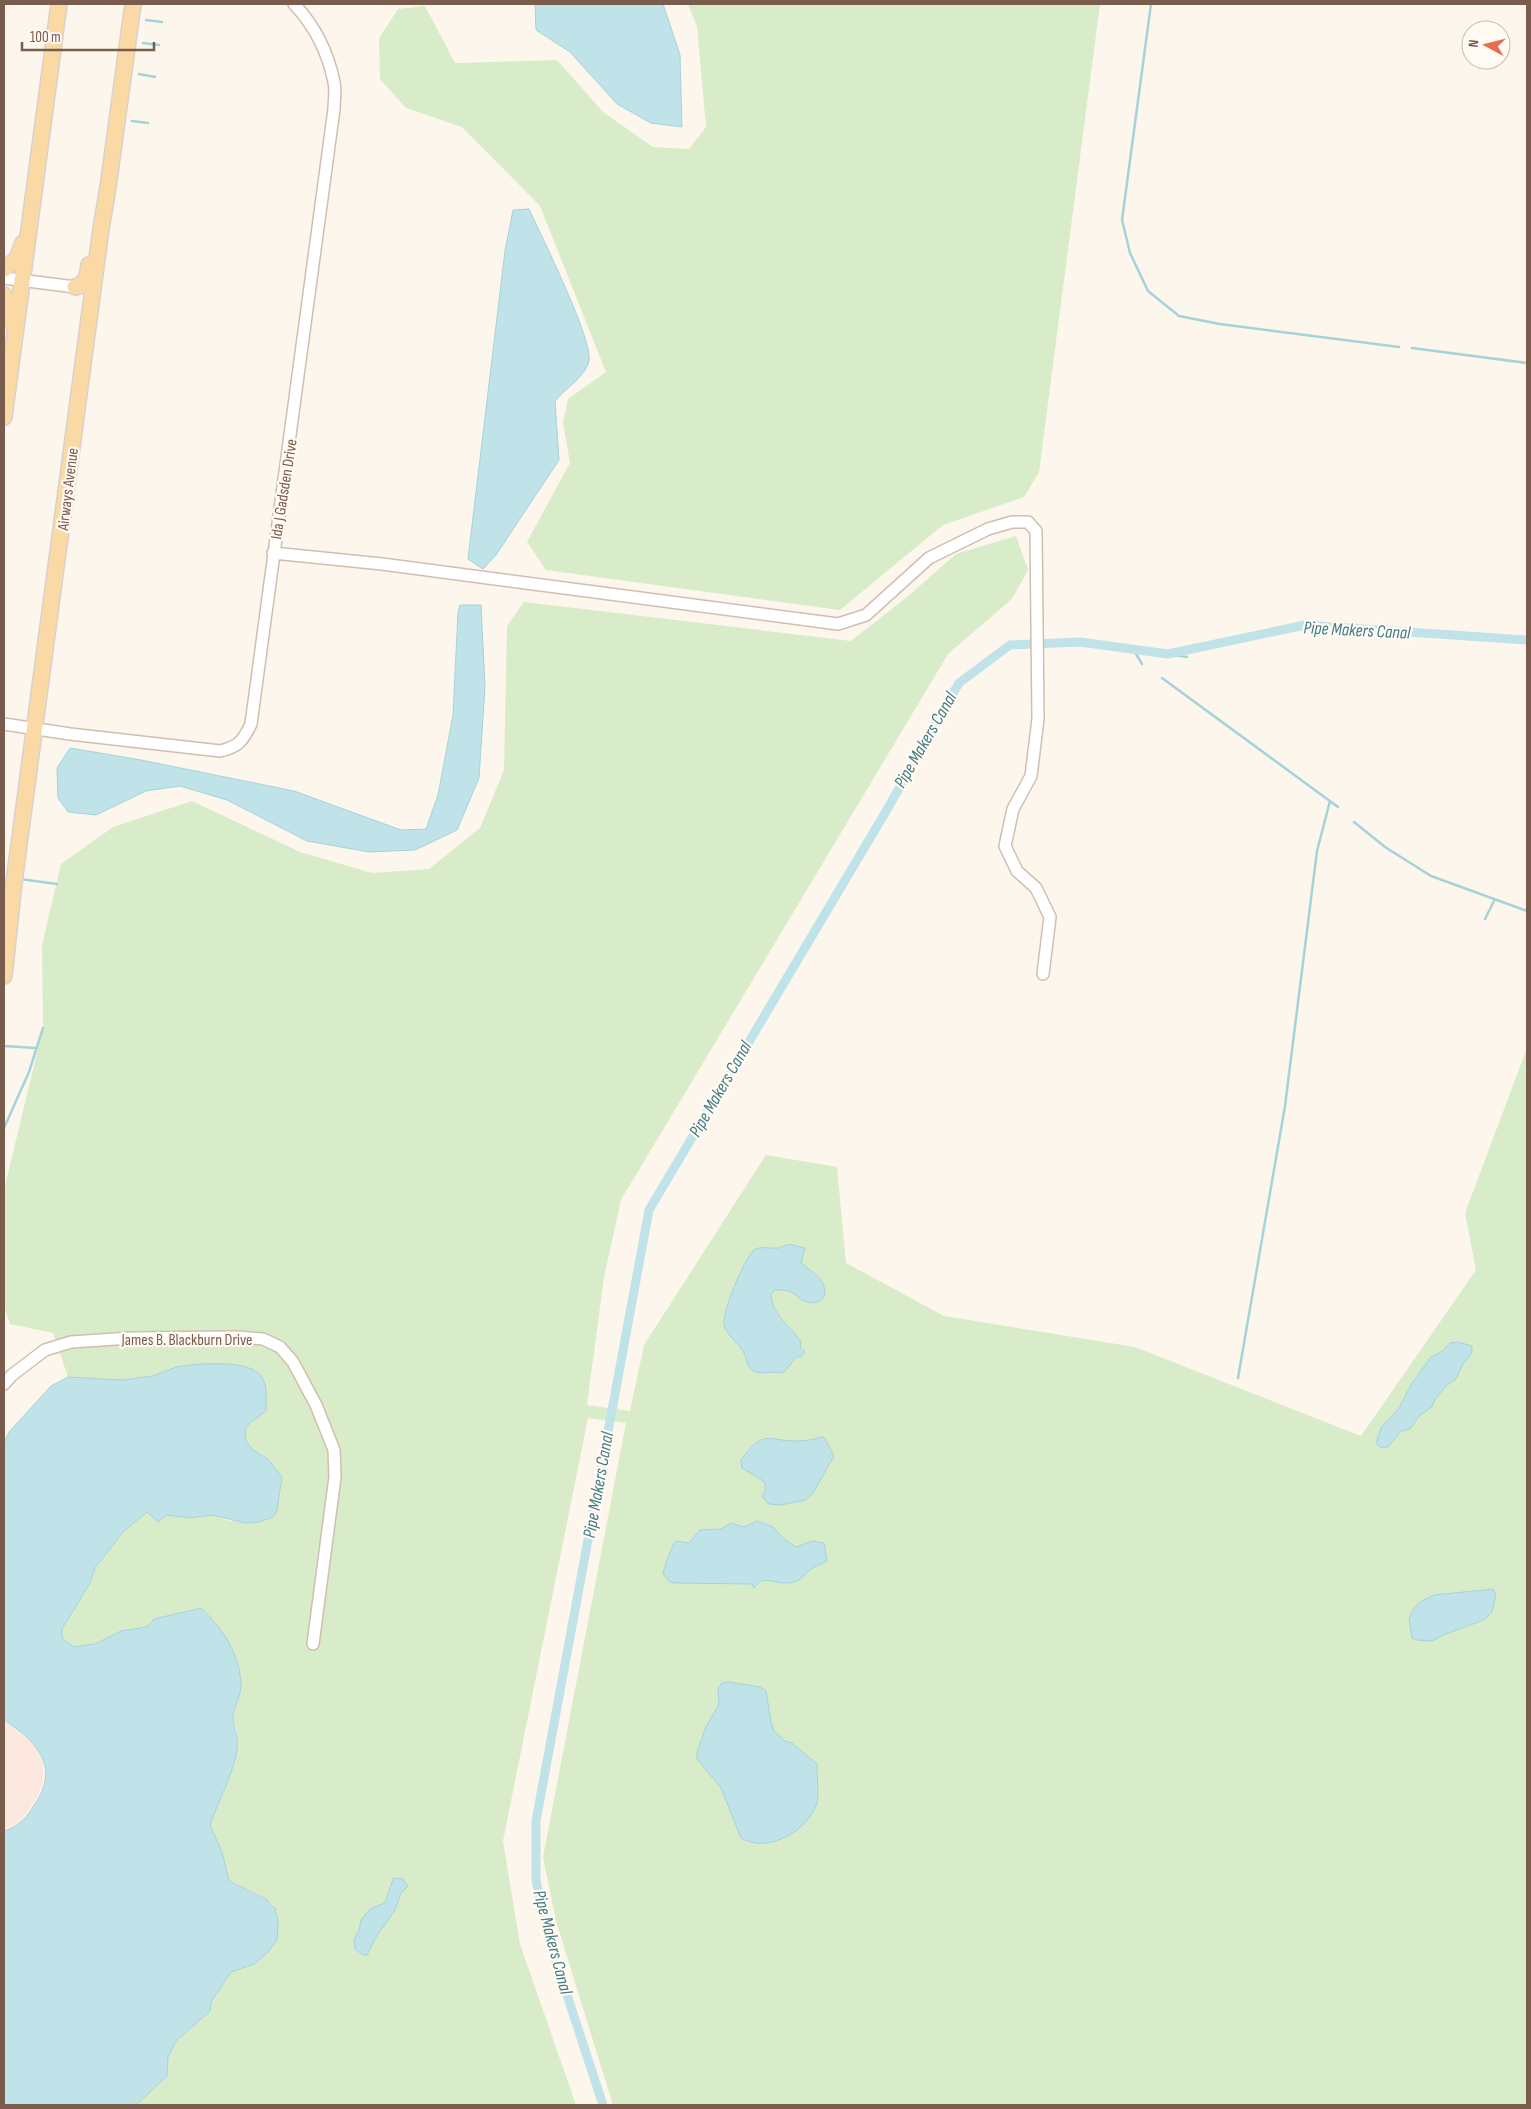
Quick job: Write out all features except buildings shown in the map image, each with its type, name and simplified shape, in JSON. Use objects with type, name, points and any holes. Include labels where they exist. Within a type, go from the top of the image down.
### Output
[{"type":"main road","points":[[4,416],[60,4]]},
{"type":"main road","name":"Airways Avenue","points":[[4,976],[14,878],[36,728],[100,230],[108,187],[133,4]]},
{"type":"main road","points":[[4,269],[18,259],[29,227]]},
{"type":"main road","points":[[75,287],[82,285],[87,276],[91,250],[100,230]]},
{"type":"main road","points":[[75,287],[80,290],[84,298],[89,321]]},
{"type":"main road","points":[[4,295],[11,308],[15,332]]},
{"type":"street","name":"Ida J Gadsden Drive","points":[[4,724],[70,734],[220,751],[233,748],[245,736],[251,724],[257,692],[273,553],[294,417],[334,109],[335,84],[324,49],[303,14],[294,4]]},
{"type":"street","points":[[4,278],[75,287]]},
{"type":"street","points":[[273,553],[382,564],[838,624],[866,615],[928,558],[988,529],[1012,522],[1028,522],[1036,531],[1038,719],[1031,776],[1012,809],[1005,846],[1017,871],[1036,888],[1050,917],[1043,974]]},
{"type":"street","name":"James B. Blackburn Drive","points":[[4,1384],[12,1375],[45,1350],[71,1342],[130,1338],[238,1337],[263,1339],[280,1348],[294,1362],[316,1405],[334,1450],[335,1477],[313,1644]]},
{"type":"shaded area","points":[[4,1721],[35,1746],[43,1762],[43,1783],[37,1798],[19,1823],[4,1829]]},
{"type":"green space","points":[[688,4],[1100,4],[1039,472],[1024,497],[943,525],[840,610],[546,570],[527,542],[570,463],[563,423],[568,399],[606,372],[540,206],[462,127],[406,108],[380,79],[379,38],[398,9],[425,6],[455,63],[557,60],[603,112],[653,147],[689,149],[706,127],[697,27]]},
{"type":"green space","points":[[1016,536],[1028,570],[1012,599],[948,654],[621,1200],[604,1277],[587,1405],[630,1411],[644,1345],[766,1155],[837,1167],[846,1263],[944,1316],[1135,1347],[1361,1436],[1476,1270],[1465,1213],[1527,1048],[1527,2105],[613,2105],[556,1921],[543,1857],[626,1423],[588,1418],[503,1841],[520,1944],[576,2105],[136,2105],[167,2076],[168,2057],[176,2041],[210,2011],[211,2002],[231,1972],[254,1964],[277,1940],[277,1915],[275,1908],[267,1900],[228,1881],[222,1852],[210,1824],[228,1782],[237,1748],[237,1732],[233,1717],[241,1686],[216,1622],[201,1608],[154,1619],[147,1627],[121,1631],[95,1644],[73,1647],[62,1638],[62,1629],[90,1583],[95,1568],[123,1532],[147,1512],[191,1518],[212,1515],[230,1521],[280,1497],[282,1477],[268,1459],[253,1450],[246,1441],[245,1429],[250,1422],[266,1411],[176,1367],[153,1376],[122,1380],[68,1377],[53,1333],[10,1324],[4,1306],[4,1190],[43,1028],[42,945],[61,864],[113,827],[192,801],[300,852],[372,873],[429,869],[480,828],[504,770],[507,626],[524,602],[851,641],[907,597],[956,554]]},
{"type":"water","points":[[535,4],[663,4],[680,55],[682,127],[651,123],[617,104],[570,52],[536,30]]},
{"type":"water","points":[[529,209],[575,311],[588,350],[589,361],[584,372],[555,401],[559,460],[496,555],[483,569],[468,559],[505,251],[513,210]]},
{"type":"water","points":[[460,605],[481,605],[485,687],[479,778],[457,830],[415,850],[369,852],[307,841],[227,800],[180,786],[146,791],[96,815],[68,812],[58,798],[57,768],[70,748],[141,760],[294,791],[401,830],[426,829],[438,795],[453,715],[458,612]]},
{"type":"water","points":[[789,1244],[805,1248],[801,1263],[820,1279],[825,1292],[823,1298],[818,1302],[811,1303],[787,1291],[775,1290],[771,1294],[778,1314],[801,1342],[800,1347],[805,1352],[802,1356],[796,1357],[782,1373],[756,1372],[749,1366],[742,1349],[730,1336],[724,1325],[726,1310],[739,1275],[753,1251],[761,1248],[779,1248]]},
{"type":"water","points":[[1458,1342],[1472,1346],[1472,1353],[1463,1364],[1456,1379],[1446,1386],[1434,1401],[1432,1407],[1419,1416],[1410,1429],[1401,1431],[1388,1447],[1381,1448],[1376,1443],[1381,1428],[1399,1408],[1412,1383],[1431,1357],[1443,1351],[1450,1343]]},
{"type":"water","points":[[199,1364],[237,1365],[255,1371],[261,1376],[266,1387],[266,1411],[245,1429],[246,1441],[253,1450],[268,1459],[282,1477],[277,1511],[273,1517],[259,1522],[246,1523],[212,1515],[191,1518],[166,1515],[158,1522],[147,1512],[123,1532],[95,1568],[90,1583],[62,1629],[62,1638],[73,1647],[95,1644],[121,1631],[147,1627],[154,1619],[201,1608],[223,1633],[234,1653],[240,1674],[241,1689],[233,1715],[237,1749],[229,1778],[210,1825],[222,1852],[229,1881],[266,1899],[275,1908],[278,1922],[277,1940],[268,1952],[254,1964],[231,1972],[211,2002],[210,2011],[176,2041],[168,2057],[167,2076],[136,2105],[4,2105],[4,1831],[19,1824],[35,1804],[42,1790],[45,1766],[41,1755],[26,1736],[4,1720],[4,1443],[9,1432],[51,1386],[68,1377],[122,1380],[153,1376],[176,1367]]},
{"type":"water","points":[[824,1437],[834,1456],[813,1493],[806,1500],[781,1505],[769,1504],[762,1497],[765,1491],[765,1482],[742,1468],[741,1460],[749,1450],[756,1443],[767,1438],[803,1441]]},
{"type":"water","points":[[757,1521],[773,1527],[784,1539],[796,1547],[813,1541],[824,1543],[827,1561],[815,1567],[795,1582],[761,1581],[754,1588],[752,1584],[675,1583],[670,1582],[663,1574],[666,1562],[676,1541],[689,1543],[700,1530],[721,1529],[731,1523],[744,1527]]},
{"type":"water","points":[[1493,1589],[1496,1594],[1492,1612],[1484,1620],[1432,1641],[1412,1638],[1409,1619],[1414,1608],[1420,1602],[1434,1595]]},
{"type":"water","points":[[729,1682],[760,1687],[766,1691],[774,1731],[817,1764],[818,1800],[812,1813],[796,1831],[775,1841],[763,1843],[741,1838],[721,1788],[697,1759],[697,1752],[706,1727],[719,1704],[718,1689],[722,1683]]},
{"type":"water","points":[[393,1879],[403,1879],[408,1886],[401,1893],[395,1910],[376,1937],[367,1955],[363,1955],[355,1949],[354,1940],[361,1920],[370,1909],[385,1903]]},
{"type":"waterway","points":[[1151,4],[1122,220],[1130,253],[1148,291],[1179,316],[1220,324],[1399,347]]},
{"type":"waterway","points":[[146,20],[162,22]]},
{"type":"waterway","points":[[143,43],[159,45]]},
{"type":"waterway","points":[[139,74],[155,77]]},
{"type":"waterway","points":[[132,121],[148,123]]},
{"type":"waterway","points":[[1412,348],[1527,363]]},
{"type":"waterway","name":"Pipe Makers Canal","points":[[603,2105],[549,1940],[536,1880],[536,1821],[649,1210],[885,813],[959,683],[1010,645],[1080,642],[1168,654],[1305,625],[1527,640]]},
{"type":"waterway","name":"Pipe Makers Canal","points":[[1142,664],[1133,649],[1187,657]]},
{"type":"waterway","points":[[1162,678],[1338,807]]},
{"type":"waterway","points":[[1238,1378],[1285,1106],[1317,851],[1330,801]]},
{"type":"waterway","points":[[1354,822],[1385,847],[1431,876],[1527,911]]},
{"type":"waterway","points":[[20,879],[57,884]]},
{"type":"waterway","points":[[1485,919],[1495,899]]},
{"type":"waterway","points":[[4,1128],[29,1072],[43,1028]]},
{"type":"waterway","points":[[4,1046],[36,1048]]}]
